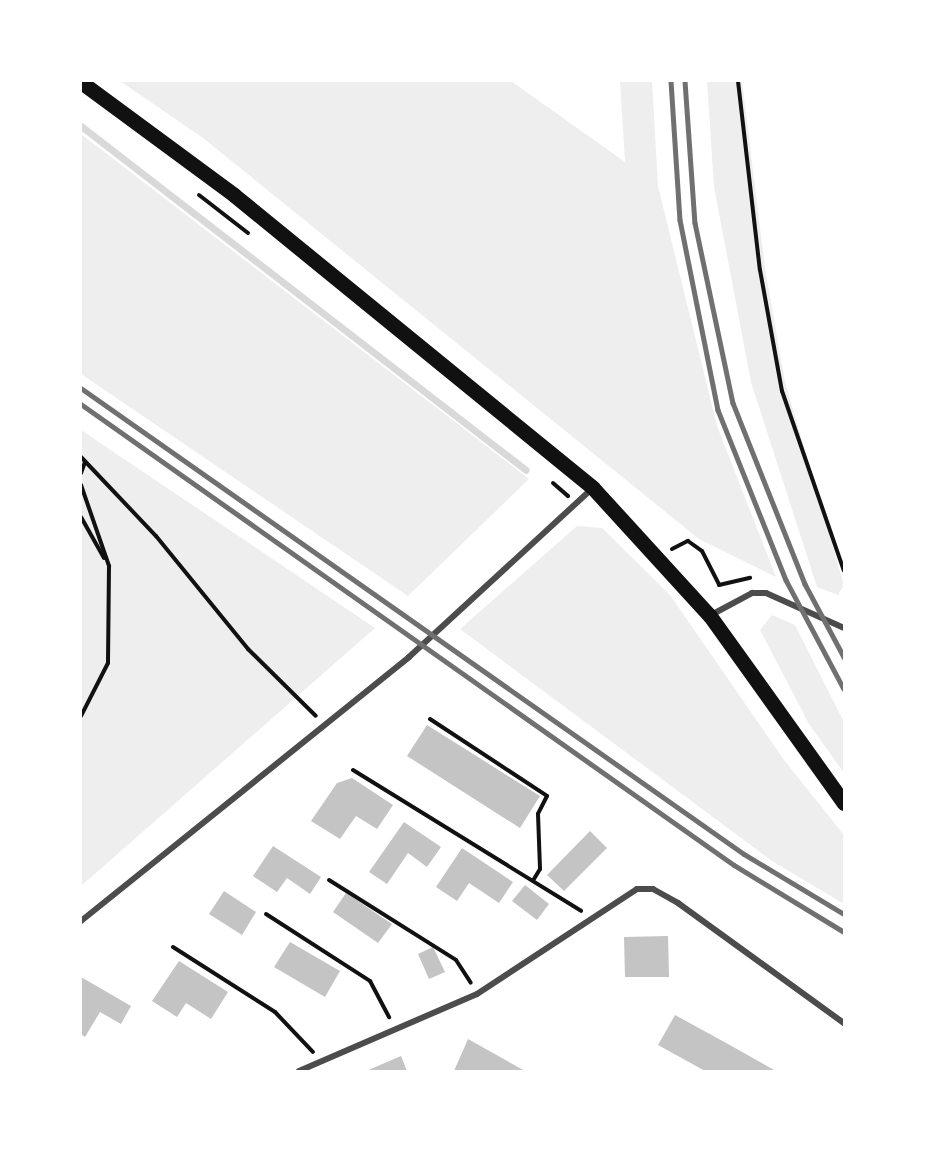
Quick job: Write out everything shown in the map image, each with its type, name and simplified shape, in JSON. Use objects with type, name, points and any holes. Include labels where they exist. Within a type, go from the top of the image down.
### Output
[{"type":"main road","points":[[81,82],[234,195],[593,488],[661,557],[710,616],[844,803]]},
{"type":"street","points":[[81,921],[326,725],[593,488]]},
{"type":"street","points":[[710,616],[752,593],[766,593],[844,628]]},
{"type":"street","points":[[299,1071],[324,1063],[477,994],[637,889],[652,889],[844,1023]]},
{"type":"path","points":[[738,81],[760,270],[782,391],[844,571]]},
{"type":"path","points":[[190,188],[254,238]]},
{"type":"path","points":[[81,473],[83,459]]},
{"type":"path","points":[[83,459],[156,536],[248,649],[326,725]]},
{"type":"path","points":[[544,474],[577,504]]},
{"type":"path","points":[[81,485],[109,566],[108,663],[81,716]]},
{"type":"path","points":[[81,517],[109,566]]},
{"type":"path","points":[[661,557],[688,541],[702,551],[719,585],[758,579]]},
{"type":"path","points":[[430,720],[547,796],[538,814],[540,869],[534,879]]},
{"type":"path","points":[[353,770],[534,879],[592,918]]},
{"type":"path","points":[[329,880],[456,960],[477,994]]},
{"type":"path","points":[[266,914],[370,981],[396,1031]]},
{"type":"path","points":[[173,947],[275,1012],[324,1063]]},
{"type":"shaded area","points":[[120,81],[511,81],[625,162],[620,81],[652,81],[658,186],[717,426],[776,577],[699,539],[203,138]]},
{"type":"shaded area","points":[[707,81],[742,81],[765,268],[785,382],[844,585],[838,595],[817,587],[751,382],[714,187]]},
{"type":"shaded area","points":[[81,134],[529,479],[408,596],[81,374]]},
{"type":"shaded area","points":[[81,430],[375,628],[81,886]]},
{"type":"shaded area","points":[[577,526],[602,528],[670,595],[784,760],[844,835],[844,904],[772,861],[460,629]]},
{"type":"shaded area","points":[[772,615],[795,625],[844,722],[844,773],[809,724],[760,630]]},
{"type":"building","points":[[427,725],[540,796],[520,828],[407,756]]},
{"type":"building","points":[[352,778],[393,805],[377,829],[356,816],[340,839],[311,821],[337,783]]},
{"type":"building","points":[[404,822],[441,847],[427,867],[408,853],[387,884],[369,872]]},
{"type":"building","points":[[590,831],[607,848],[564,891],[547,875]]},
{"type":"building","points":[[273,846],[321,877],[310,894],[287,878],[277,892],[253,876]]},
{"type":"building","points":[[462,848],[513,882],[499,903],[469,883],[457,901],[436,887]]},
{"type":"building","points":[[525,885],[549,904],[537,920],[512,901]]},
{"type":"building","points":[[224,891],[256,912],[242,935],[209,914]]},
{"type":"building","points":[[346,893],[392,924],[378,943],[333,912]]},
{"type":"building","points":[[668,936],[669,977],[625,977],[624,937]]},
{"type":"building","points":[[290,942],[340,971],[325,997],[274,967]]},
{"type":"building","points":[[433,947],[445,972],[429,979],[418,954]]},
{"type":"building","points":[[179,961],[228,992],[211,1019],[186,1003],[177,1017],[152,1001]]},
{"type":"building","points":[[81,977],[131,1006],[121,1024],[100,1012],[85,1037],[81,1034]]},
{"type":"building","points":[[675,1015],[776,1071],[705,1071],[658,1045]]},
{"type":"building","points":[[468,1039],[525,1071],[454,1071]]},
{"type":"building","points":[[401,1056],[407,1071],[366,1071]]},
{"type":"waterway","points":[[81,126],[526,470]]},
{"type":"railway","points":[[671,81],[680,220],[718,410],[786,580],[844,689]]},
{"type":"railway","points":[[685,81],[695,223],[733,403],[805,584],[844,657]]},
{"type":"railway","points":[[81,388],[744,854],[844,914]]},
{"type":"railway","points":[[81,404],[734,865],[844,932]]}]
